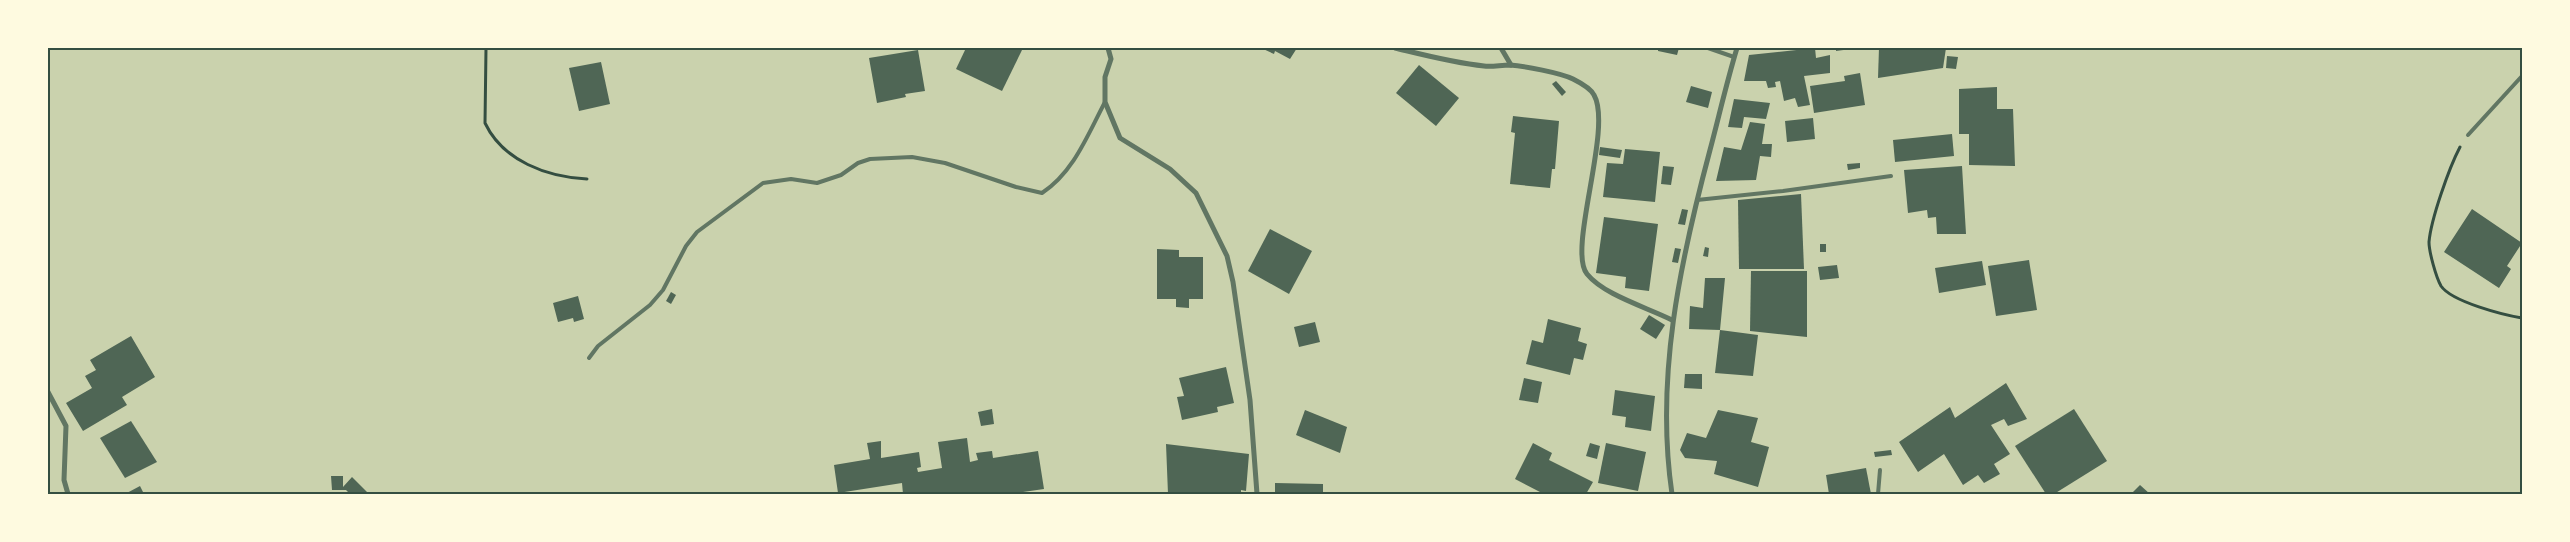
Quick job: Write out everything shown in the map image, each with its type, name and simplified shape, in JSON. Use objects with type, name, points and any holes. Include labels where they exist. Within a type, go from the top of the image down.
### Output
[{"type":"street","points":[[1108,48],[1111,59],[1105,78],[1105,102],[1111,121],[1120,138],[1170,169],[1196,193],[1227,256],[1233,282],[1250,400],[1257,494]]},
{"type":"street","points":[[1395,48],[1441,59],[1485,66],[1511,65],[1572,78],[1594,93],[1599,108],[1592,181],[1582,241],[1585,272],[1597,284],[1612,294],[1644,306],[1672,320]]},
{"type":"street","points":[[1501,48],[1511,65]]},
{"type":"street","points":[[1672,494],[1666,447],[1672,320],[1696,200],[1737,48]]},
{"type":"street","points":[[48,392],[66,426],[64,480],[68,494]]},
{"type":"lane","points":[[1708,48],[1734,57]]},
{"type":"lane","points":[[2468,135],[2522,76]]},
{"type":"lane","points":[[589,358],[598,346],[650,305],[663,290],[686,246],[697,232],[763,183],[791,179],[816,183],[841,175],[870,159],[912,157],[945,162],[1016,187],[1042,193],[1057,184],[1075,159],[1105,102]]},
{"type":"lane","points":[[1696,200],[1783,191],[1891,176]]},
{"type":"lane","points":[[1878,494],[1880,470]]},
{"type":"path","points":[[486,48],[485,123],[490,134],[504,150],[539,170],[557,176],[587,180]]},
{"type":"path","points":[[2468,135],[2446,177],[2429,240],[2430,254],[2442,286],[2449,292],[2481,307],[2522,318]]},
{"type":"green space","points":[[48,48],[2522,48],[2522,494],[48,494]]},
{"type":"building","points":[[966,48],[1023,48],[1002,91],[956,69]]},
{"type":"building","points":[[1261,48],[1297,48],[1290,59],[1275,51],[1274,54]]},
{"type":"building","points":[[1658,48],[1679,48],[1677,55],[1658,51]]},
{"type":"building","points":[[1815,48],[1816,58],[1830,55],[1830,73],[1804,76],[1810,105],[1798,107],[1795,98],[1784,101],[1780,81],[1775,82],[1776,87],[1768,88],[1766,81],[1744,81],[1749,55]]},
{"type":"building","points":[[1836,48],[1851,48],[1851,49],[1836,51]]},
{"type":"building","points":[[1879,48],[1946,48],[1943,68],[1878,78]]},
{"type":"building","points":[[918,50],[925,91],[905,94],[906,97],[877,103],[869,58]]},
{"type":"building","points":[[1947,56],[1958,57],[1956,69],[1946,68]]},
{"type":"building","points":[[601,62],[610,104],[579,111],[569,68]]},
{"type":"building","points":[[1419,65],[1459,98],[1436,126],[1396,93]]},
{"type":"building","points":[[1860,73],[1865,105],[1814,113],[1810,86],[1845,81],[1844,76]]},
{"type":"building","points":[[1556,81],[1566,92],[1562,96],[1552,84]]},
{"type":"building","points":[[1691,86],[1712,92],[1708,108],[1686,102]]},
{"type":"building","points":[[1997,87],[1997,109],[2013,109],[2015,166],[1969,165],[1969,134],[1959,134],[1959,89]]},
{"type":"building","points":[[1734,99],[1770,103],[1766,119],[1744,117],[1742,128],[1728,127]]},
{"type":"building","points":[[1513,116],[1559,121],[1555,169],[1552,169],[1550,188],[1510,184],[1515,133],[1511,132]]},
{"type":"building","points":[[1813,118],[1815,139],[1787,142],[1785,121]]},
{"type":"building","points":[[1750,122],[1765,124],[1762,144],[1772,144],[1771,157],[1760,156],[1756,180],[1716,181],[1724,147],[1741,150]]},
{"type":"building","points":[[1952,134],[1954,156],[1895,162],[1893,140]]},
{"type":"building","points":[[1600,147],[1622,150],[1620,158],[1599,155]]},
{"type":"building","points":[[1625,149],[1660,152],[1655,202],[1603,197],[1607,163],[1623,164]]},
{"type":"building","points":[[1860,163],[1860,168],[1848,170],[1847,164]]},
{"type":"building","points":[[1663,166],[1674,167],[1671,185],[1661,184]]},
{"type":"building","points":[[1962,166],[1966,234],[1937,234],[1936,217],[1928,218],[1927,210],[1908,213],[1904,170]]},
{"type":"building","points":[[1801,194],[1804,269],[1739,269],[1738,200]]},
{"type":"building","points":[[1682,209],[1688,210],[1685,225],[1678,224]]},
{"type":"building","points":[[2472,209],[2522,243],[2507,266],[2511,269],[2499,288],[2444,252]]},
{"type":"building","points":[[1604,217],[1658,224],[1649,291],[1625,288],[1626,277],[1596,273]]},
{"type":"building","points":[[1270,229],[1312,251],[1289,294],[1248,271]]},
{"type":"building","points":[[1820,244],[1826,244],[1826,252],[1820,252]]},
{"type":"building","points":[[1705,247],[1709,248],[1708,257],[1703,256]]},
{"type":"building","points":[[1675,248],[1681,249],[1678,263],[1672,262]]},
{"type":"building","points":[[1157,249],[1179,250],[1179,257],[1203,257],[1203,299],[1189,299],[1189,308],[1176,307],[1176,299],[1157,299]]},
{"type":"building","points":[[2029,260],[2037,310],[1996,316],[1988,266]]},
{"type":"building","points":[[1982,261],[1986,285],[1939,293],[1935,268]]},
{"type":"building","points":[[1837,265],[1839,278],[1820,280],[1818,267]]},
{"type":"building","points":[[1751,271],[1807,271],[1807,337],[1750,331]]},
{"type":"building","points":[[1705,278],[1725,278],[1720,330],[1689,329],[1690,306],[1703,308]]},
{"type":"building","points":[[671,292],[676,295],[671,304],[666,301]]},
{"type":"building","points":[[578,296],[584,319],[574,322],[573,318],[558,322],[553,303]]},
{"type":"building","points":[[1649,315],[1665,325],[1656,339],[1640,329]]},
{"type":"building","points":[[1548,319],[1581,328],[1578,341],[1587,344],[1583,360],[1574,358],[1570,375],[1526,364],[1532,340],[1543,343]]},
{"type":"building","points":[[1315,322],[1320,342],[1299,347],[1294,327]]},
{"type":"building","points":[[1720,330],[1758,335],[1753,376],[1715,373]]},
{"type":"building","points":[[131,336],[155,377],[122,397],[127,405],[83,431],[66,403],[92,388],[85,376],[96,370],[90,360]]},
{"type":"building","points":[[1226,367],[1234,403],[1217,407],[1218,412],[1182,420],[1177,397],[1184,396],[1179,378]]},
{"type":"building","points":[[1685,374],[1702,374],[1702,389],[1684,388]]},
{"type":"building","points":[[1524,378],[1542,382],[1538,403],[1519,400]]},
{"type":"building","points":[[2006,383],[2027,419],[2008,426],[2004,419],[1991,425],[2010,454],[1994,464],[2000,474],[1984,483],[1978,475],[1963,485],[1944,454],[1918,472],[1899,442],[1950,407],[1955,418]]},
{"type":"building","points":[[1615,390],[1655,396],[1651,431],[1625,427],[1626,417],[1612,415]]},
{"type":"building","points":[[992,409],[994,424],[981,426],[978,412]]},
{"type":"building","points":[[2074,409],[2107,461],[2054,494],[2046,494],[2015,446]]},
{"type":"building","points":[[1305,410],[1347,427],[1340,453],[1296,435]]},
{"type":"building","points":[[1718,410],[1758,418],[1751,442],[1769,447],[1758,487],[1714,474],[1717,461],[1685,458],[1680,450],[1687,433],[1706,438]]},
{"type":"building","points":[[131,421],[157,462],[125,478],[100,438]]},
{"type":"building","points":[[967,438],[970,462],[978,460],[976,453],[992,451],[993,458],[1038,451],[1044,489],[1008,494],[903,494],[902,483],[838,493],[834,465],[870,459],[867,443],[881,441],[881,458],[919,452],[921,467],[917,468],[918,472],[942,468],[938,442]]},
{"type":"building","points":[[1533,443],[1552,453],[1549,460],[1593,482],[1586,494],[1538,494],[1540,492],[1515,479]]},
{"type":"building","points":[[1590,443],[1600,446],[1597,459],[1586,456]]},
{"type":"building","points":[[1606,443],[1646,452],[1638,491],[1598,483]]},
{"type":"building","points":[[1166,444],[1249,454],[1246,491],[1241,490],[1241,494],[1168,494]]},
{"type":"building","points":[[1891,450],[1892,455],[1875,457],[1874,452]]},
{"type":"building","points":[[1866,468],[1871,494],[1829,494],[1826,475]]},
{"type":"building","points":[[331,476],[343,476],[343,487],[352,477],[369,494],[350,494],[346,490],[332,490]]},
{"type":"building","points":[[1275,483],[1323,484],[1323,494],[1275,494]]},
{"type":"building","points":[[2140,485],[2150,494],[2132,493]]},
{"type":"building","points":[[140,486],[144,494],[125,494]]}]
